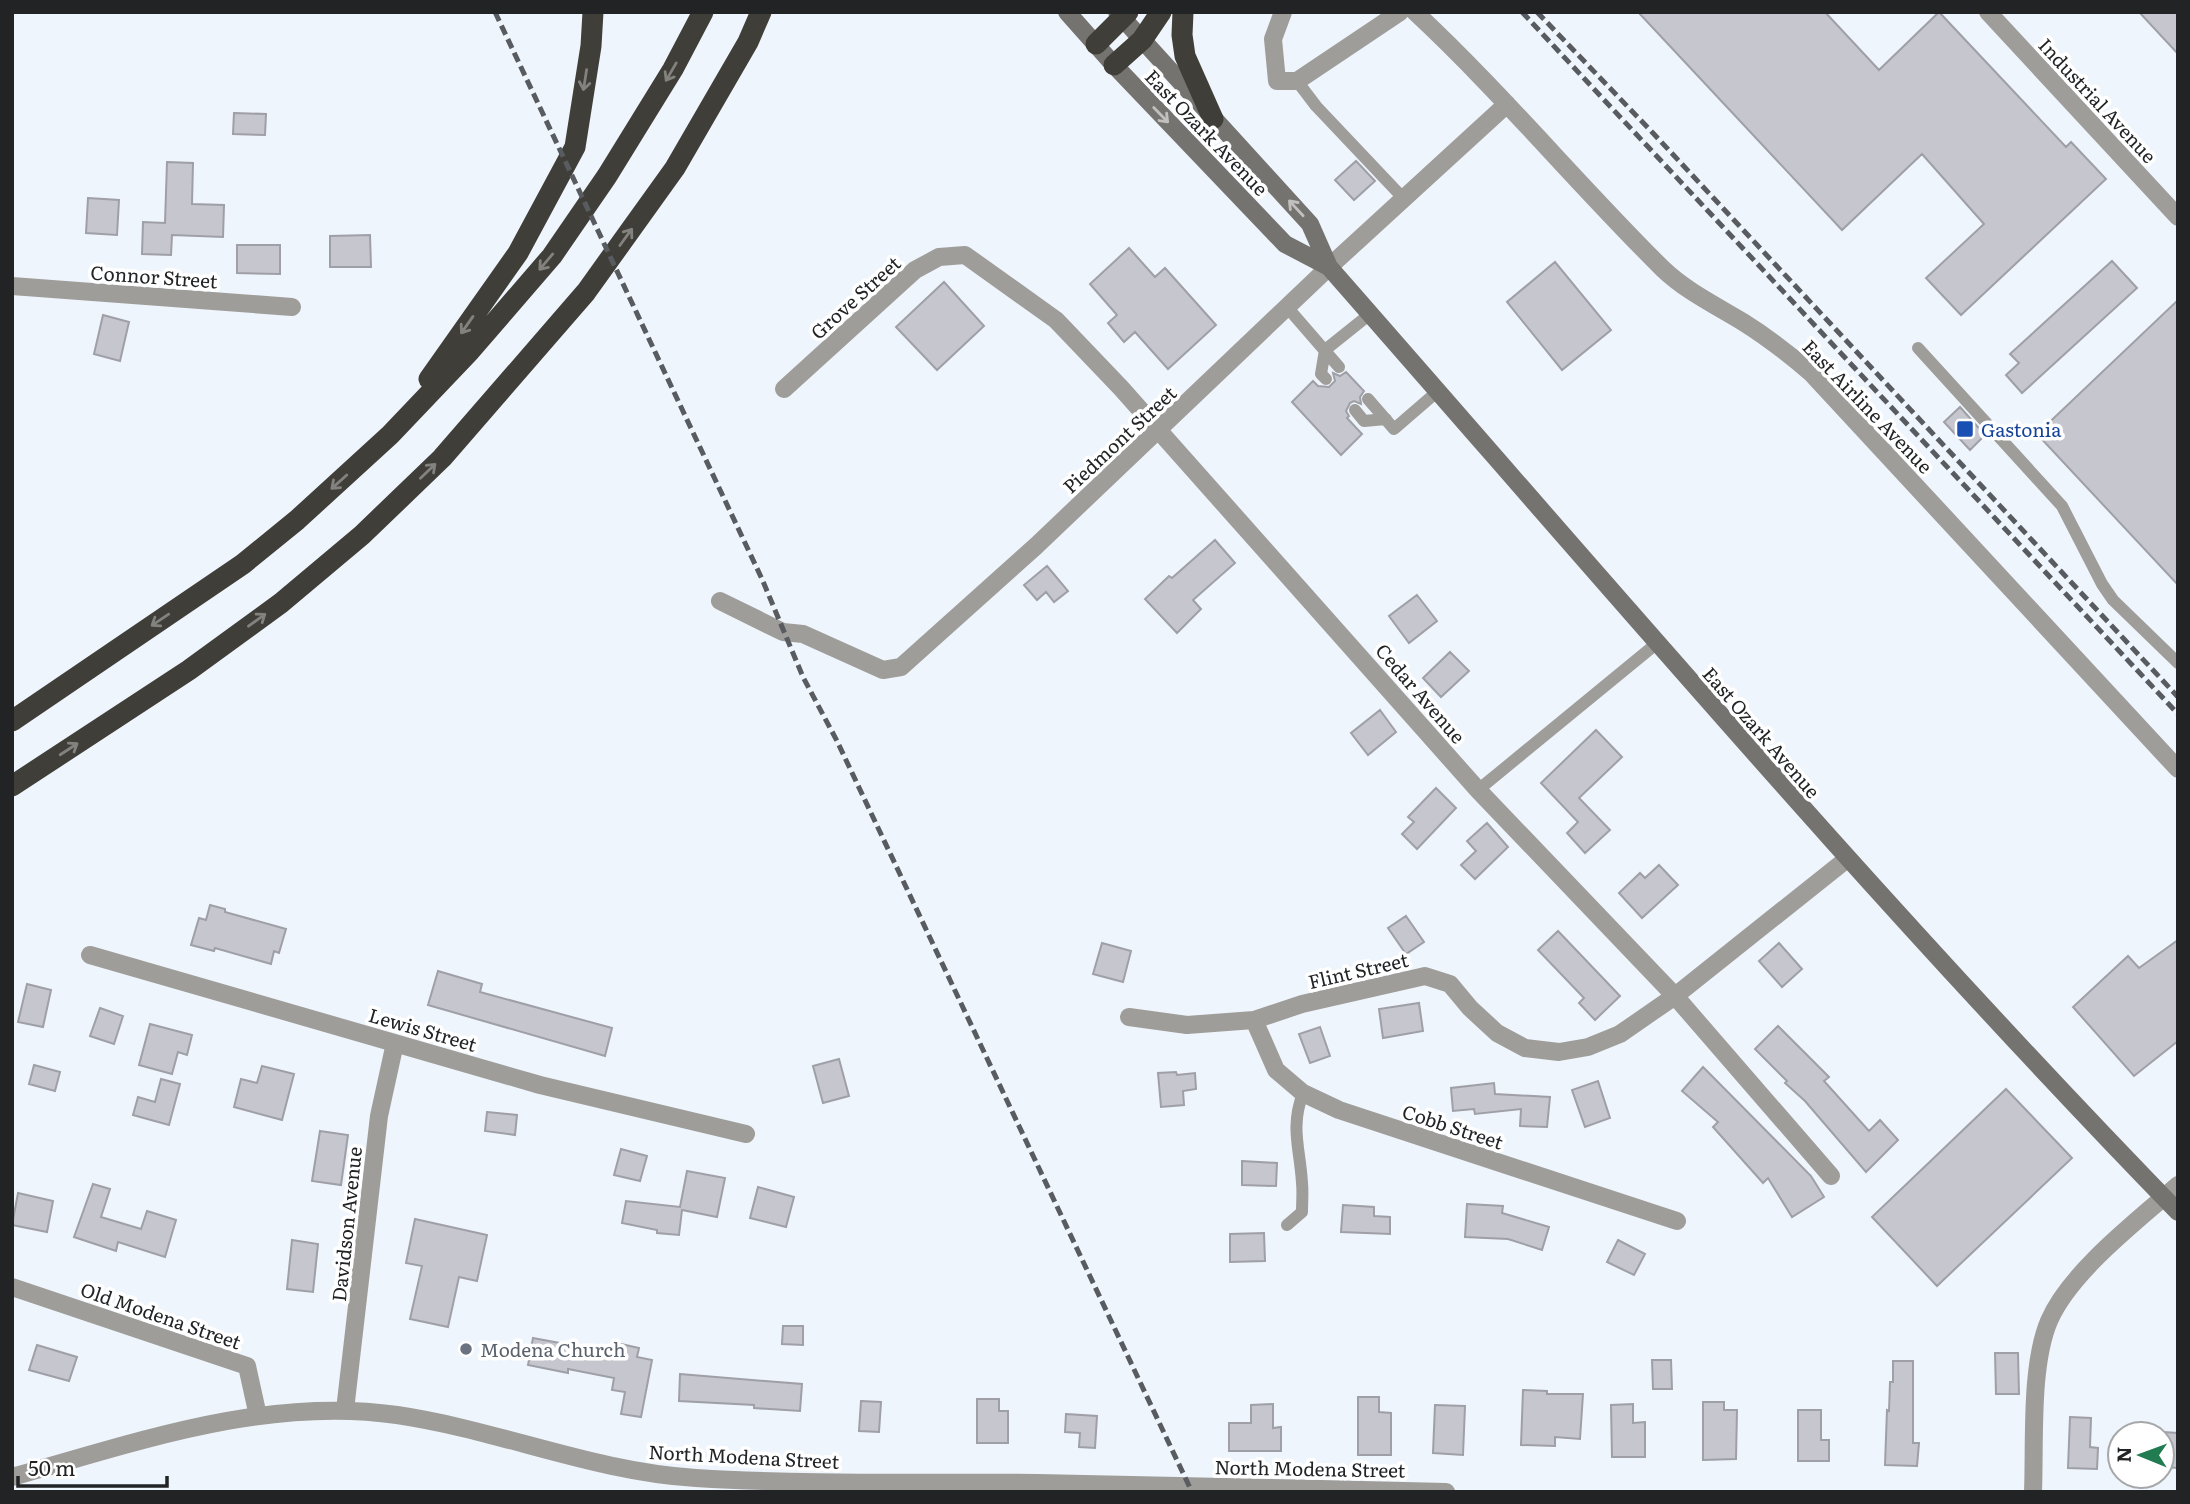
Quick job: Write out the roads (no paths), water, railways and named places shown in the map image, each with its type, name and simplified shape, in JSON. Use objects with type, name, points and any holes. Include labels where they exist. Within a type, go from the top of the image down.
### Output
[{"type":"highway","points":[[390,436],[518,253],[575,146],[591,46],[593,12]]},
{"type":"highway","points":[[12,721],[243,564],[298,520],[390,436],[470,351],[552,256],[607,176],[673,69],[703,12]]},
{"type":"highway","points":[[748,42],[761,12]]},
{"type":"highway","points":[[12,786],[189,670],[281,603],[362,535],[442,458],[586,292],[675,168],[768,12]]},
{"type":"highway","points":[[1114,65],[1142,40],[1161,12]]},
{"type":"highway","points":[[1183,12],[1185,56],[1213,119]]},
{"type":"highway","points":[[1096,44],[1123,14]]},
{"type":"main road","name":"East Ozark Avenue","points":[[1067,12],[1285,244],[1329,267]]},
{"type":"main road","name":"East Ozark Avenue","points":[[1123,14],[1142,40],[1310,224],[1329,267],[1656,644],[1847,859],[2178,1212]]},
{"type":"street","points":[[1283,12],[1273,39],[1278,81],[1297,81],[1400,12]]},
{"type":"street","name":"East Airline Avenue","points":[[1415,12],[1507,104],[1569,173],[1664,270],[1703,299],[1781,346],[1811,373],[2178,769]]},
{"type":"street","name":"Industrial Avenue","points":[[1988,12],[2178,217]]},
{"type":"street","name":"Piedmont Street","points":[[720,601],[783,632],[803,634],[883,670],[901,667],[1036,546],[1329,267],[1507,104]]},
{"type":"street","name":"Grove Street","points":[[784,389],[915,270],[939,257],[965,255]]},
{"type":"street","name":"Cedar Avenue","points":[[965,255],[1056,320],[1160,430],[1478,790],[1675,996],[1831,1177]]},
{"type":"street","name":"Connor Street","points":[[12,286],[292,307]]},
{"type":"street","name":"Flint Street","points":[[1129,1017],[1187,1025],[1255,1020],[1302,1004],[1425,976],[1450,984],[1470,1008],[1497,1033],[1525,1048],[1559,1052],[1588,1047],[1620,1034],[1675,996],[1847,859]]},
{"type":"street","name":"Lewis Street","points":[[90,955],[540,1085],[746,1134]]},
{"type":"street","name":"Cobb Street","points":[[1255,1020],[1276,1070],[1303,1093],[1339,1110],[1677,1221]]},
{"type":"street","name":"Davidson Avenue","points":[[345,1410],[379,1116],[395,1043]]},
{"type":"street","points":[[2033,1492],[2037,1385],[2040,1354],[2048,1322],[2063,1294],[2083,1271],[2178,1185]]},
{"type":"street","name":"Old Modena Street","points":[[12,1287],[247,1366],[258,1416]]},
{"type":"street","name":"North Modena Street","points":[[12,1477],[161,1436],[258,1416],[345,1410],[447,1424],[621,1469],[678,1477],[811,1487],[1446,1492]]},
{"type":"lane","points":[[1297,81],[1316,106],[1404,199]]},
{"type":"lane","points":[[1287,307],[1339,367]]},
{"type":"lane","points":[[1326,379],[1321,374],[1325,351],[1370,314]]},
{"type":"lane","points":[[1918,348],[2062,506],[2113,600],[2178,663]]},
{"type":"lane","points":[[1367,399],[1394,429],[1438,391]]},
{"type":"lane","points":[[1355,410],[1364,421],[1386,419]]},
{"type":"lane","points":[[1478,790],[1656,644]]},
{"type":"lane","points":[[1287,1225],[1302,1212],[1302,1184],[1295,1136],[1296,1111],[1303,1093]]},
{"type":"railway","points":[[495,12],[762,579],[803,677],[837,741],[1192,1492]]},
{"type":"railway","points":[[1522,12],[2178,714]]},
{"type":"railway","points":[[1537,12],[2178,697]]},
{"type":"place","name":"Gastonia","points":[[1965,429]]},
{"type":"place","name":"Modena Church","points":[[466,1349]]}]
